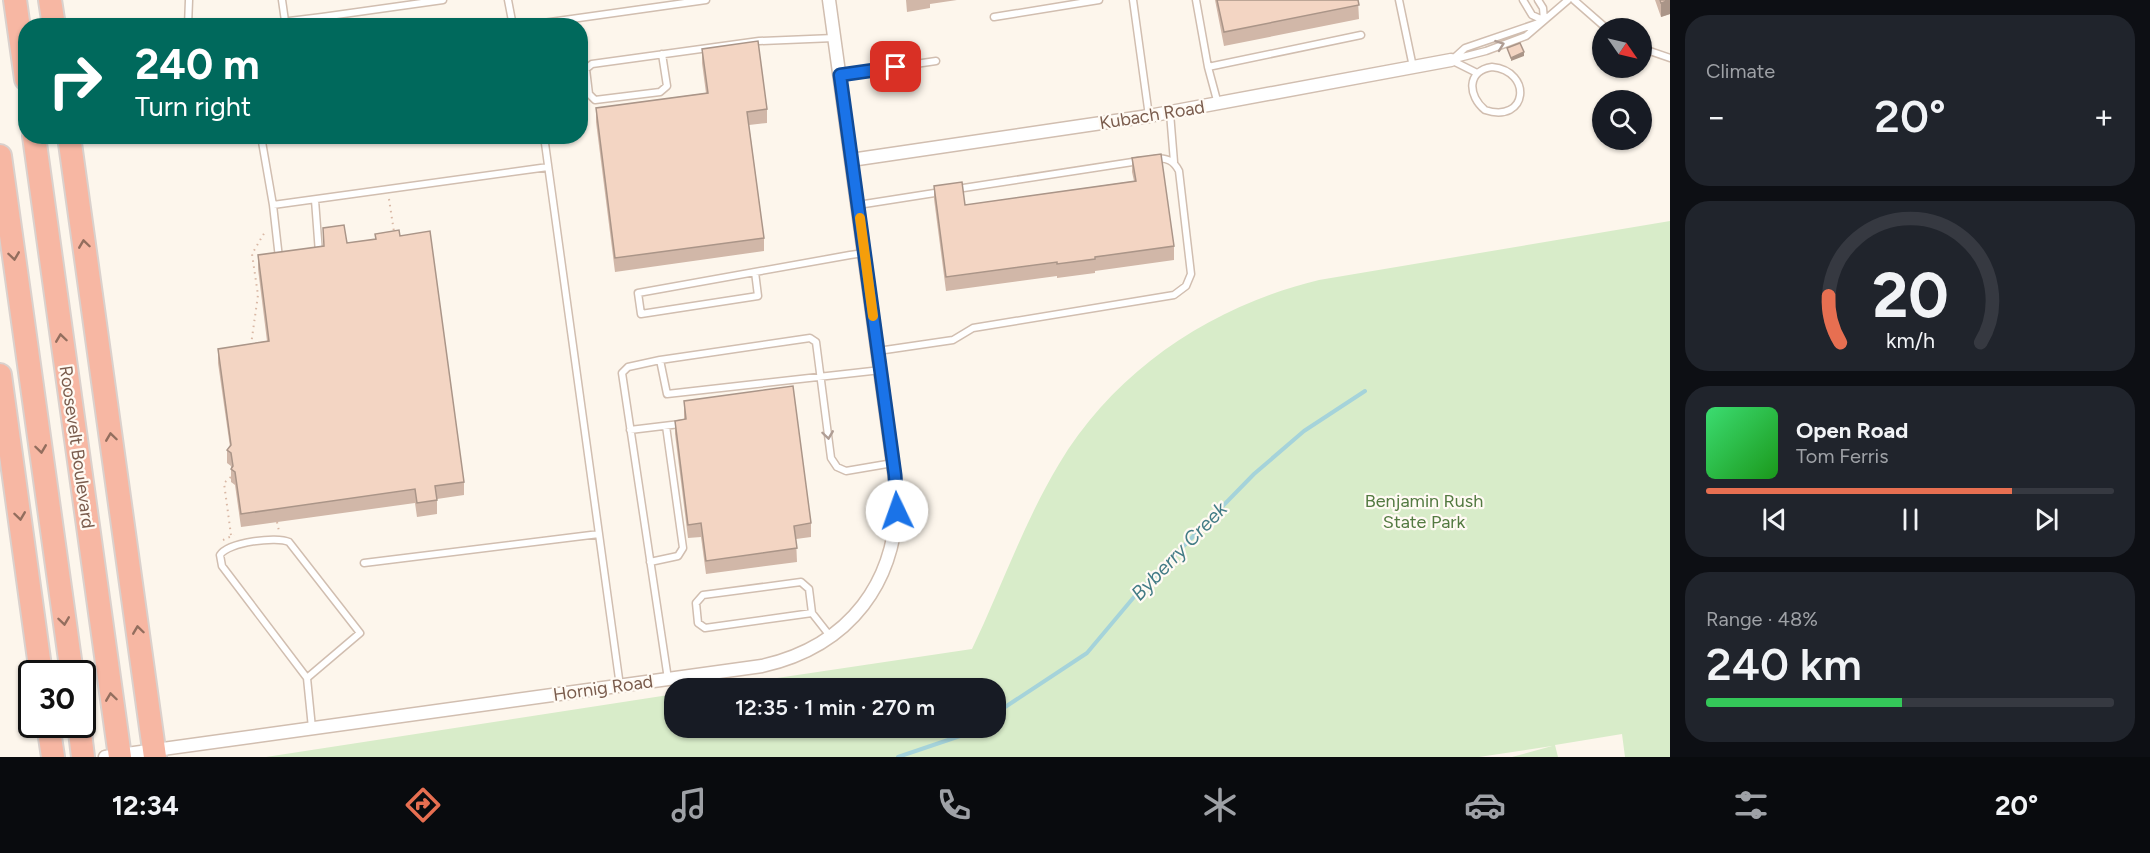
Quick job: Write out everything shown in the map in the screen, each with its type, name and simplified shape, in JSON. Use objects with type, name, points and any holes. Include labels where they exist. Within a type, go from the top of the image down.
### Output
[{"type":"highway","points":[[15,0],[18,22]]},
{"type":"highway","points":[[50,0],[53,18]]},
{"type":"highway","name":"Roosevelt Boulevard","points":[[34,144],[115,756]]},
{"type":"highway","name":"Roosevelt Boulevard","points":[[70,144],[155,754]]},
{"type":"highway","name":"Roosevelt Boulevard","points":[[0,156],[70,660]]},
{"type":"highway","points":[[0,375],[39,660]]},
{"type":"highway","points":[[50,738],[53,757]]},
{"type":"highway","points":[[81,738],[83,757]]},
{"type":"street","name":"Hornig Road","points":[[675,678],[775,663],[806,652],[831,637],[861,608],[880,578],[887,563],[896,529],[897,511],[893,463],[829,0]]},
{"type":"street","name":"Kubach Road","points":[[851,160],[1170,113],[1451,60]]},
{"type":"street","name":"Hornig Road","points":[[115,756],[155,754],[312,728],[664,680]]},
{"type":"lane","points":[[188,18],[189,0]]},
{"type":"lane","points":[[282,0],[285,18]]},
{"type":"lane","points":[[313,18],[443,0]]},
{"type":"lane","points":[[508,0],[511,18]]},
{"type":"lane","points":[[579,18],[706,0]]},
{"type":"lane","points":[[994,17],[1099,0]]},
{"type":"lane","points":[[1133,0],[1149,116]]},
{"type":"lane","points":[[1196,0],[1208,67],[1218,104]]},
{"type":"lane","points":[[1399,0],[1413,67]]},
{"type":"lane","points":[[1523,0],[1532,15],[1544,20]]},
{"type":"lane","points":[[1538,0],[1543,8],[1544,20]]},
{"type":"lane","points":[[1478,73],[1451,60],[1465,48],[1544,20],[1568,0]]},
{"type":"lane","points":[[1574,0],[1595,18]]},
{"type":"lane","points":[[1208,67],[1361,34]]},
{"type":"lane","points":[[588,67],[592,64],[759,41],[835,38]]},
{"type":"lane","points":[[1652,52],[1670,58]]},
{"type":"lane","points":[[588,86],[589,94],[595,100],[660,92],[667,86],[662,54]]},
{"type":"lane","points":[[840,75],[936,61]]},
{"type":"lane","points":[[1492,67],[1502,68],[1510,73],[1517,80],[1521,89],[1520,100],[1515,108],[1505,112],[1493,112],[1478,104],[1473,96],[1472,85],[1478,73],[1485,68],[1492,67]]},
{"type":"lane","points":[[878,351],[952,340],[973,328],[1174,295],[1186,286],[1191,274],[1179,171],[1174,162],[1170,113]]},
{"type":"lane","points":[[262,144],[280,261]]},
{"type":"lane","points":[[545,144],[621,686]]},
{"type":"lane","points":[[858,205],[1163,157],[1174,162]]},
{"type":"lane","points":[[273,205],[548,167]]},
{"type":"lane","points":[[315,200],[319,254]]},
{"type":"lane","points":[[754,272],[758,296],[641,314],[638,293],[754,272],[864,253]]},
{"type":"lane","points":[[668,678],[622,373],[628,367],[660,360],[810,338],[816,342],[831,458],[837,467],[846,471],[893,463]]},
{"type":"lane","points":[[660,360],[667,394],[880,370]]},
{"type":"lane","points":[[630,430],[680,424]]},
{"type":"lane","points":[[650,562],[678,556],[682,548],[666,426]]},
{"type":"lane","points":[[364,563],[599,534]]},
{"type":"lane","points":[[306,678],[360,633],[289,542],[280,539],[228,547],[223,550],[220,560],[225,571],[306,678],[312,728]]},
{"type":"lane","points":[[812,613],[705,628],[698,623],[696,603],[703,595],[801,582],[809,589],[812,613],[831,637]]},
{"type":"path","points":[[388,189],[394,233]]},
{"type":"path","points":[[251,347],[258,295],[252,254],[274,217]]},
{"type":"path","points":[[231,536],[224,483],[232,476]]},
{"type":"green space","name":"Benjamin Rush State Park","points":[[1670,221],[1670,757],[1625,757],[1622,734],[1555,745],[1558,757],[1512,757],[1552,746],[1479,757],[266,757],[664,696],[664,738],[1006,738],[1006,678],[776,678],[972,649],[1046,486],[1082,430],[1109,399],[1138,371],[1170,346],[1205,325],[1241,306],[1279,291],[1319,280]]},
{"type":"building","points":[[1217,0],[1358,0],[1359,5],[1224,32]]},
{"type":"building","points":[[758,41],[767,109],[747,112],[764,238],[615,258],[596,108],[708,93],[702,49]]},
{"type":"building","points":[[1520,43],[1524,52],[1511,58],[1507,48]]},
{"type":"building","points":[[1161,154],[1174,246],[1095,257],[1095,259],[946,277],[934,186],[962,182],[965,205],[1136,181],[1132,158]]},
{"type":"building","points":[[344,225],[347,243],[376,239],[375,234],[399,230],[400,236],[430,231],[464,482],[435,486],[437,500],[417,503],[415,489],[241,514],[235,472],[231,469],[233,466],[231,453],[227,450],[231,445],[218,349],[269,341],[258,255],[324,246],[323,228]]},
{"type":"building","points":[[793,386],[811,523],[794,526],[797,548],[706,561],[701,523],[688,525],[675,421],[686,419],[684,401]]},
{"type":"waterway","name":"Byberry Creek","points":[[1006,706],[1087,653],[1134,597],[1254,474],[1304,431],[1365,391]]},
{"type":"waterway","name":"Byberry Creek","points":[[898,757],[954,738]]},
{"type":"slow traffic","points":[[860,218],[873,316]]},
{"type":"route","points":[[896,67],[840,75],[895,475],[897,511]]}]
